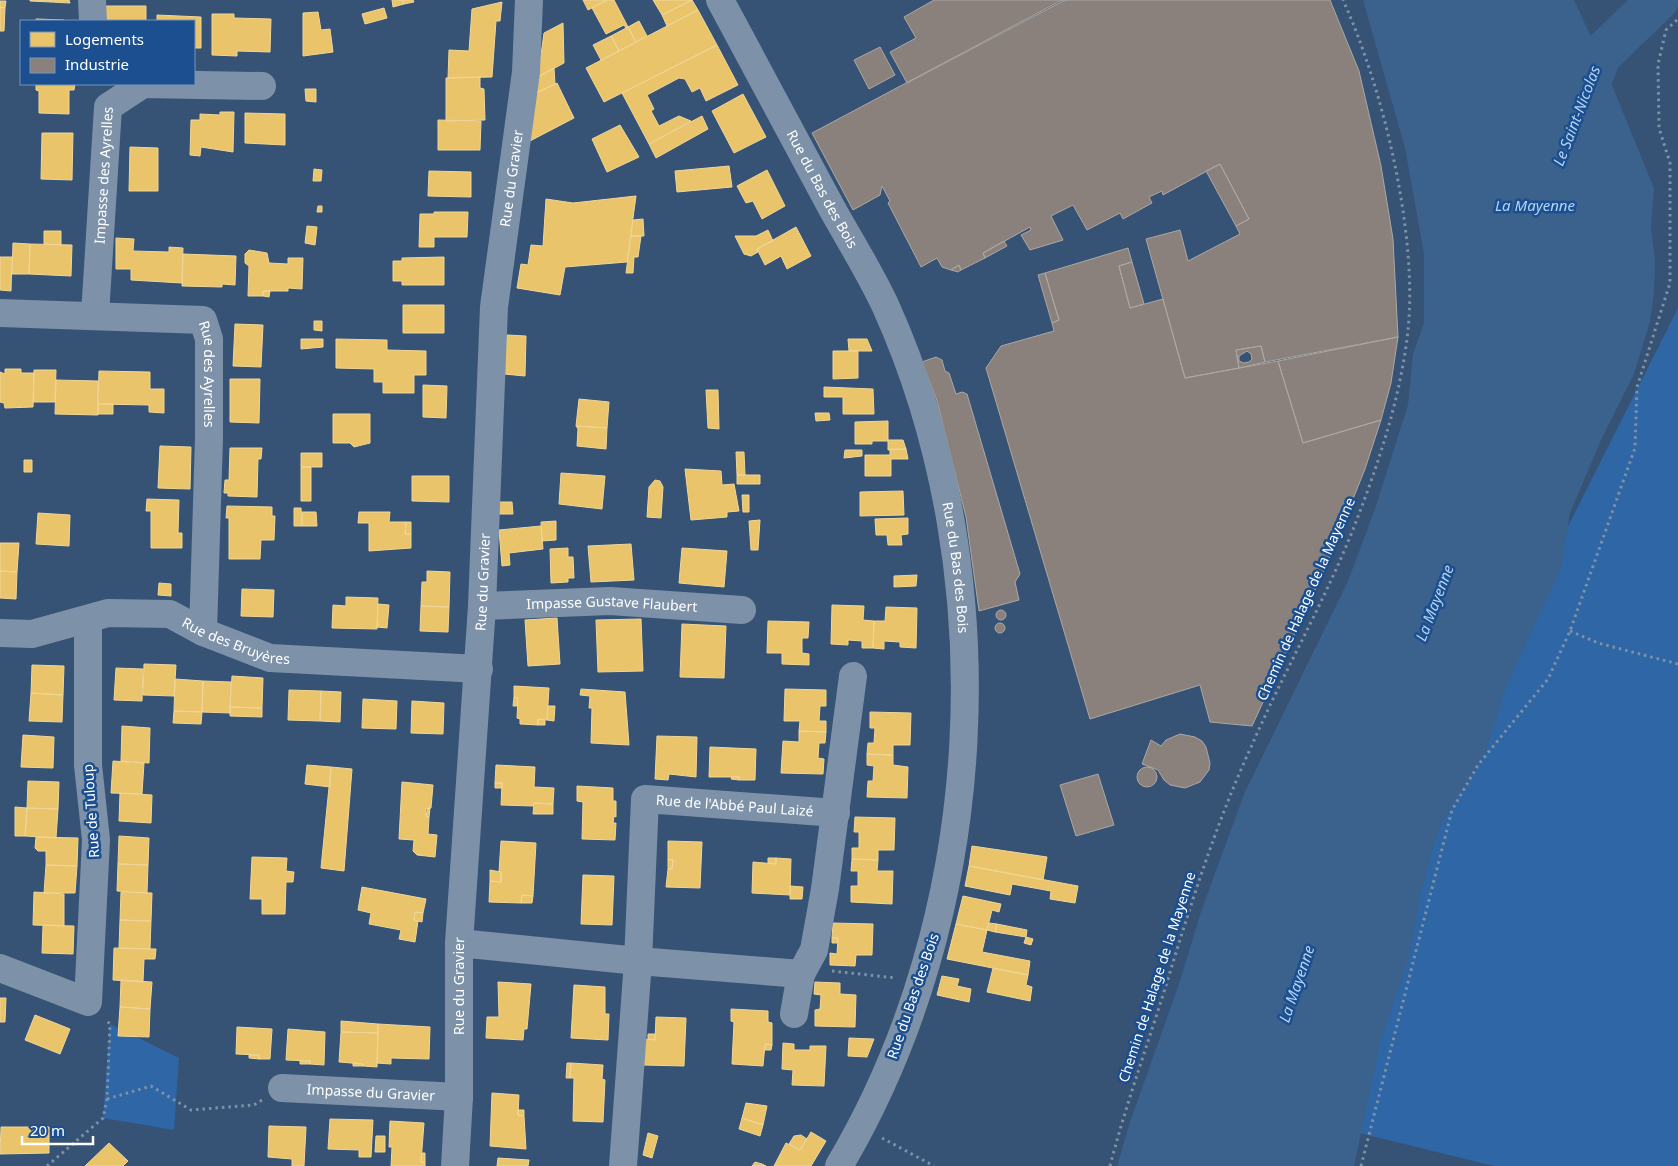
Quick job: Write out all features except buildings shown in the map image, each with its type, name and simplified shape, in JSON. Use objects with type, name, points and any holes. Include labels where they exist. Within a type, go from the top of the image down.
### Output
[{"type":"street","points":[[92,0],[93,20]]},
{"type":"street","name":"Rue du Gravier","points":[[455,1166],[459,1097],[459,943],[479,669],[494,307],[526,72],[529,0]]},
{"type":"street","name":"Rue du Bas des Bois","points":[[720,0],[885,306],[932,433],[947,499],[965,655],[966,714],[950,869],[921,981],[904,1031],[862,1127],[839,1166]]},
{"type":"street","name":"Impasse des Ayrelles","points":[[95,315],[105,96],[140,85]]},
{"type":"street","name":"Impasse des Ayrelles","points":[[195,85],[262,86]]},
{"type":"street","name":"Rue des Ayrelles","points":[[0,313],[203,320],[209,339],[209,438],[203,632]]},
{"type":"street","name":"Impasse Gustave Flaubert","points":[[482,606],[610,601],[742,610]]},
{"type":"street","name":"Rue des Bruyères","points":[[0,633],[32,634],[108,613],[170,614],[203,632],[270,658],[479,669]]},
{"type":"street","name":"Rue de Tuloup","points":[[88,620],[88,765],[96,840],[88,1002]]},
{"type":"street","points":[[794,1014],[803,971],[814,950],[825,889],[853,676]]},
{"type":"street","name":"Rue de l'Abbé Paul Laizé","points":[[623,1166],[638,961],[645,799],[836,813]]},
{"type":"street","points":[[459,943],[638,961],[803,971]]},
{"type":"street","points":[[0,968],[88,1002]]},
{"type":"street","name":"Impasse du Gravier","points":[[282,1088],[459,1097]]},
{"type":"path","name":"Chemin de Halage de la Mayenne","points":[[1110,1166],[1179,943],[1219,824],[1251,745],[1354,528],[1388,424],[1404,360],[1409,301],[1406,244],[1397,179],[1371,74],[1343,0]]},
{"type":"path","points":[[1360,1166],[1452,810],[1478,764],[1548,679],[1570,631],[1635,448],[1638,387],[1670,283],[1670,163],[1659,128],[1658,64],[1666,30],[1678,19]]},
{"type":"path","points":[[1570,631],[1598,643],[1678,664]]},
{"type":"path","points":[[803,971],[921,981]]},
{"type":"path","points":[[47,1166],[103,1118],[107,1099],[110,1024],[88,1002]]},
{"type":"path","points":[[107,1099],[151,1086],[191,1110],[254,1105],[282,1088]]},
{"type":"path","points":[[862,1127],[934,1166]]},
{"type":"shaded area","points":[[1678,308],[1678,1166],[1494,1166],[1339,1128],[1434,792]]},
{"type":"shaded area","points":[[110,1024],[179,1058],[174,1130],[103,1118]]},
{"type":"water","name":"La Mayenne","points":[[1363,0],[1574,0],[1600,56],[1654,188],[1651,227],[1655,260],[1654,294],[1650,322],[1634,374],[1602,438],[1570,513],[1561,568],[1507,684],[1484,757],[1446,817],[1437,835],[1420,896],[1410,954],[1380,1044],[1354,1166],[1117,1166],[1130,1122],[1179,984],[1201,912],[1244,794],[1348,581],[1375,509],[1408,405],[1413,354],[1424,323],[1424,254],[1405,148]]},
{"type":"waterway","name":"Le Saint-Nicolas","points":[[1579,111],[1600,56],[1658,0]]}]
